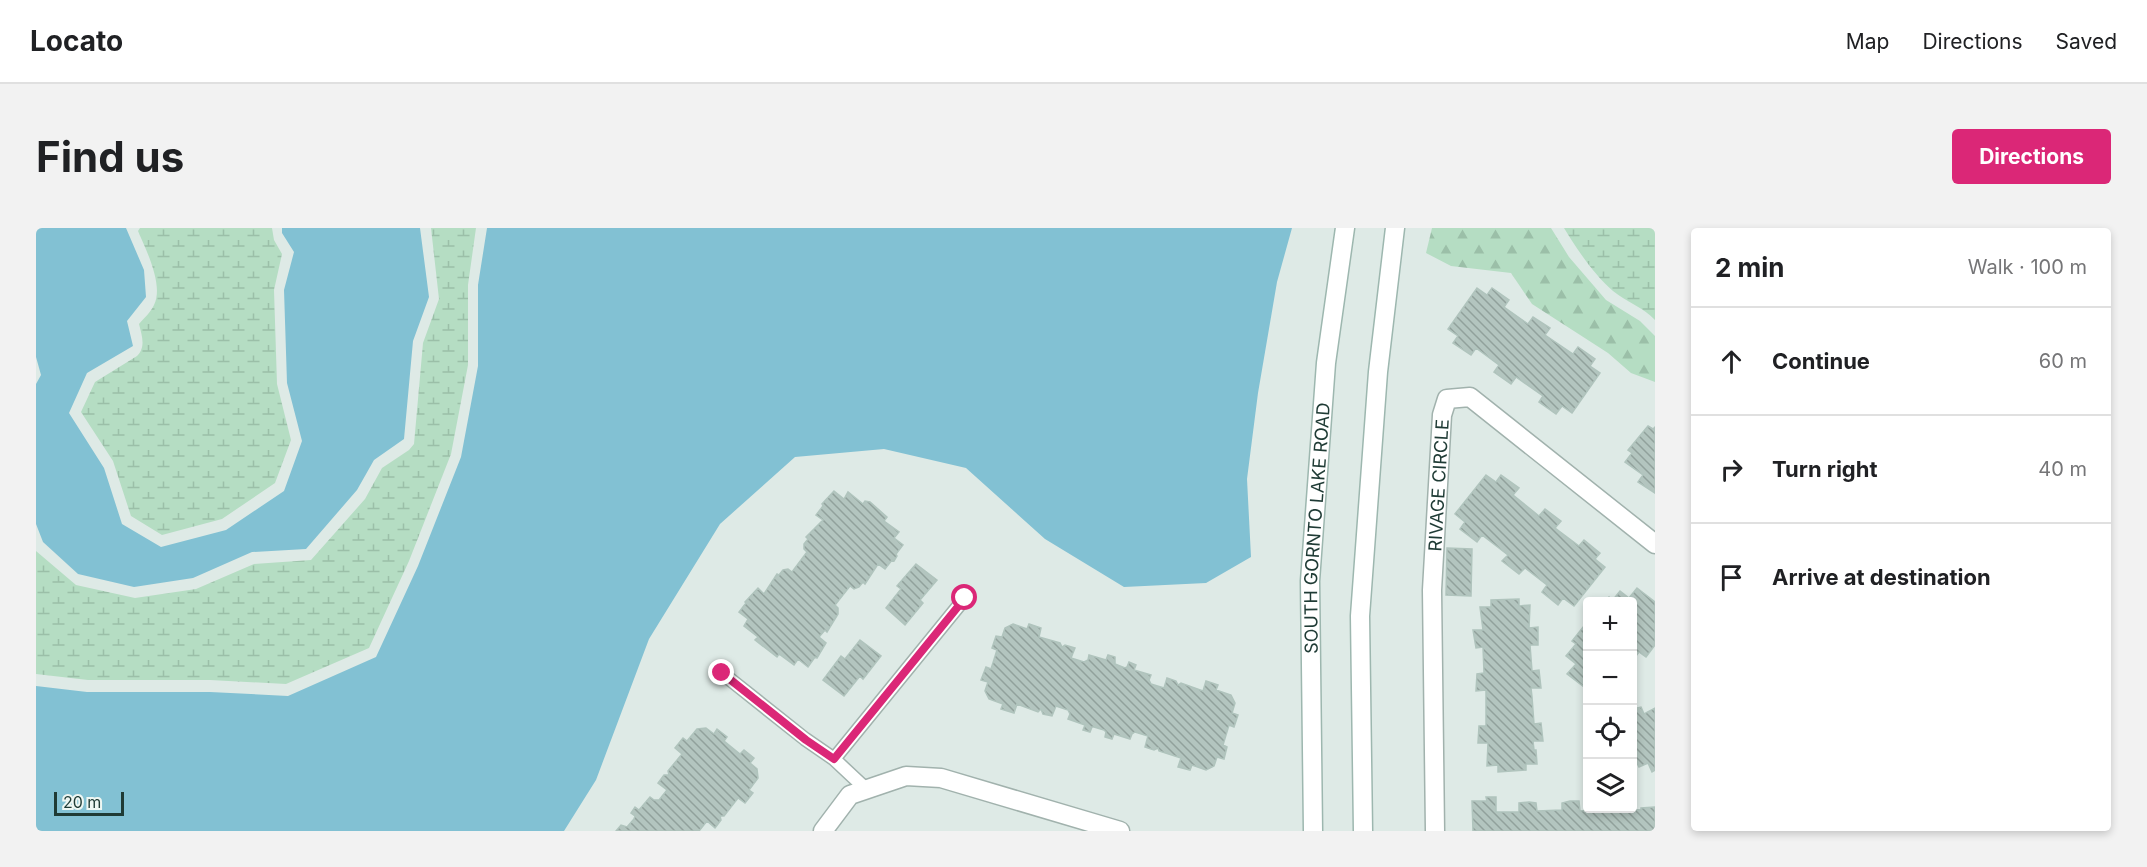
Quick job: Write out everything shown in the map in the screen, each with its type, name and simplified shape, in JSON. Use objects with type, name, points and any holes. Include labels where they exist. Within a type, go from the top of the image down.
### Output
[{"type":"street","name":"SOUTH GORNTO LAKE ROAD","points":[[1313,831],[1310,581],[1326,363],[1345,228]]},
{"type":"street","points":[[1363,831],[1360,616],[1378,372],[1395,228]]},
{"type":"street","name":"RIVAGE CIRCLE","points":[[1435,831],[1432,590],[1442,415],[1447,399],[1470,397],[1655,544]]},
{"type":"street","points":[[823,831],[850,795],[906,776],[941,778],[1120,831]]},
{"type":"lane","points":[[834,759],[965,598]]},
{"type":"lane","points":[[722,673],[806,740],[834,759],[866,789]]},
{"type":"green space","points":[[140,228],[272,228],[274,240],[282,254],[274,290],[277,384],[291,440],[275,483],[222,519],[162,535],[131,516],[113,461],[81,412],[95,382],[137,356],[142,349],[139,324],[154,305],[157,288],[153,268],[138,231]]},
{"type":"green space","points":[[431,228],[476,228],[468,285],[468,365],[451,454],[409,561],[369,648],[286,684],[210,680],[88,680],[36,674],[36,551],[76,585],[135,598],[196,589],[254,564],[311,560],[365,499],[382,468],[409,450],[414,444],[423,343],[439,299]]},
{"type":"green space","points":[[1432,228],[1551,228],[1569,257],[1606,300],[1640,321],[1655,336],[1655,382],[1631,373],[1608,353],[1532,304],[1511,273],[1451,266],[1426,253]]},
{"type":"green space","points":[[1564,228],[1655,228],[1655,320],[1618,295],[1599,278]]},
{"type":"water","points":[[36,228],[126,228],[144,270],[146,297],[127,321],[133,346],[87,373],[69,413],[104,468],[122,524],[161,547],[226,530],[284,491],[302,441],[287,383],[284,290],[294,252],[282,233],[282,228],[420,228],[429,297],[413,341],[404,439],[374,460],[357,490],[306,549],[252,552],[193,578],[134,587],[78,574],[43,542],[36,524],[36,384],[41,375],[36,357]]},
{"type":"water","points":[[487,228],[1292,228],[1277,282],[1258,393],[1247,479],[1251,557],[1206,583],[1124,587],[1045,539],[966,468],[884,449],[795,457],[720,524],[649,639],[596,780],[564,831],[36,831],[36,686],[87,692],[210,692],[288,696],[376,657],[418,566],[461,457],[478,366],[478,285]]},
{"type":"building","points":[[1477,288],[1487,295],[1492,288],[1509,300],[1504,307],[1528,324],[1533,317],[1550,328],[1545,335],[1573,354],[1578,347],[1595,359],[1590,366],[1600,373],[1572,413],[1562,406],[1556,414],[1539,402],[1543,396],[1516,377],[1511,384],[1494,372],[1499,365],[1476,348],[1471,355],[1453,343],[1458,336],[1448,329]]},
{"type":"building","points":[[1648,426],[1653,429],[1655,427],[1655,493],[1638,482],[1643,475],[1625,462],[1632,453],[1628,450]]},
{"type":"building","points":[[1486,475],[1496,482],[1501,475],[1519,488],[1513,495],[1539,516],[1545,509],[1561,521],[1555,528],[1579,546],[1584,540],[1600,553],[1595,559],[1605,567],[1574,606],[1563,598],[1558,605],[1542,592],[1547,585],[1525,568],[1519,574],[1502,561],[1508,555],[1482,535],[1477,542],[1460,529],[1465,522],[1455,514]]},
{"type":"building","points":[[834,491],[844,499],[848,492],[863,504],[865,501],[870,502],[887,517],[884,521],[899,532],[894,538],[903,545],[894,561],[892,560],[885,569],[878,564],[865,584],[863,582],[854,589],[850,586],[835,605],[838,608],[838,614],[827,632],[825,630],[819,637],[826,643],[817,658],[815,657],[808,667],[798,659],[794,665],[779,654],[777,657],[755,640],[758,637],[744,626],[748,619],[739,612],[758,588],[764,594],[777,574],[788,569],[792,572],[807,552],[804,549],[804,544],[808,539],[806,537],[823,520],[816,515]]},
{"type":"building","points":[[1447,548],[1472,549],[1471,596],[1446,595]]},
{"type":"building","points":[[916,564],[937,580],[920,600],[923,603],[905,625],[886,608],[901,589],[897,586]]},
{"type":"building","points":[[1637,588],[1655,602],[1655,645],[1646,657],[1639,652],[1637,655],[1637,597],[1630,597]]},
{"type":"building","points":[[1620,591],[1628,597],[1615,597]]},
{"type":"building","points":[[1519,599],[1519,606],[1530,605],[1529,628],[1538,627],[1538,645],[1530,645],[1532,671],[1539,670],[1541,688],[1531,688],[1534,724],[1541,723],[1543,741],[1533,741],[1537,764],[1526,764],[1526,770],[1498,772],[1498,765],[1487,766],[1488,743],[1478,743],[1479,726],[1486,726],[1486,690],[1476,691],[1477,674],[1484,673],[1483,647],[1476,648],[1473,630],[1483,630],[1480,607],[1491,607],[1491,600]]},
{"type":"building","points":[[1013,624],[1027,629],[1029,624],[1041,628],[1039,637],[1060,643],[1062,647],[1065,645],[1075,648],[1071,658],[1084,662],[1088,660],[1089,655],[1106,660],[1108,655],[1115,657],[1115,664],[1125,668],[1129,662],[1136,665],[1134,670],[1151,675],[1149,680],[1151,684],[1164,688],[1167,678],[1176,681],[1178,685],[1181,683],[1203,691],[1206,681],[1218,685],[1216,690],[1231,695],[1235,703],[1232,713],[1238,715],[1234,727],[1229,725],[1223,745],[1227,747],[1224,759],[1217,757],[1214,766],[1206,770],[1192,765],[1190,770],[1178,767],[1181,758],[1159,751],[1158,748],[1154,750],[1145,747],[1148,736],[1135,732],[1130,739],[1114,734],[1112,739],[1105,737],[1104,730],[1092,727],[1090,732],[1083,730],[1085,725],[1068,719],[1070,714],[1068,710],[1056,706],[1052,716],[1043,714],[1041,709],[1038,712],[1017,704],[1014,713],[1001,709],[1003,704],[989,699],[985,691],[988,682],[981,680],[986,667],[991,669],[997,650],[992,648],[996,636],[1002,637],[1005,628]]},
{"type":"building","points":[[1583,627],[1583,686],[1567,674],[1576,664],[1566,656],[1576,644],[1572,641]]},
{"type":"building","points":[[860,640],[881,656],[863,679],[860,676],[844,696],[823,680],[841,656],[845,659]]},
{"type":"building","points":[[1641,707],[1644,714],[1655,708],[1655,770],[1652,772],[1648,763],[1639,767],[1637,763],[1637,708]]},
{"type":"building","points":[[706,728],[714,734],[717,729],[727,737],[724,741],[740,754],[744,750],[754,758],[750,763],[757,769],[758,778],[749,790],[753,793],[745,803],[738,798],[724,816],[720,816],[721,820],[715,828],[707,821],[699,831],[616,831],[621,825],[627,827],[634,819],[635,816],[631,813],[635,807],[639,810],[650,797],[659,800],[667,790],[658,783],[664,775],[669,775],[668,771],[682,754],[675,748],[683,738],[687,741],[697,729]]},
{"type":"building","points":[[1486,797],[1496,797],[1496,812],[1519,812],[1519,803],[1529,802],[1536,803],[1537,811],[1562,810],[1562,803],[1579,801],[1580,811],[1583,811],[1583,813],[1637,813],[1637,810],[1641,810],[1641,808],[1655,807],[1655,831],[1473,831],[1472,801],[1487,801]]},
{"type":"route","points":[[722,673],[806,740],[834,759],[965,598]]}]
